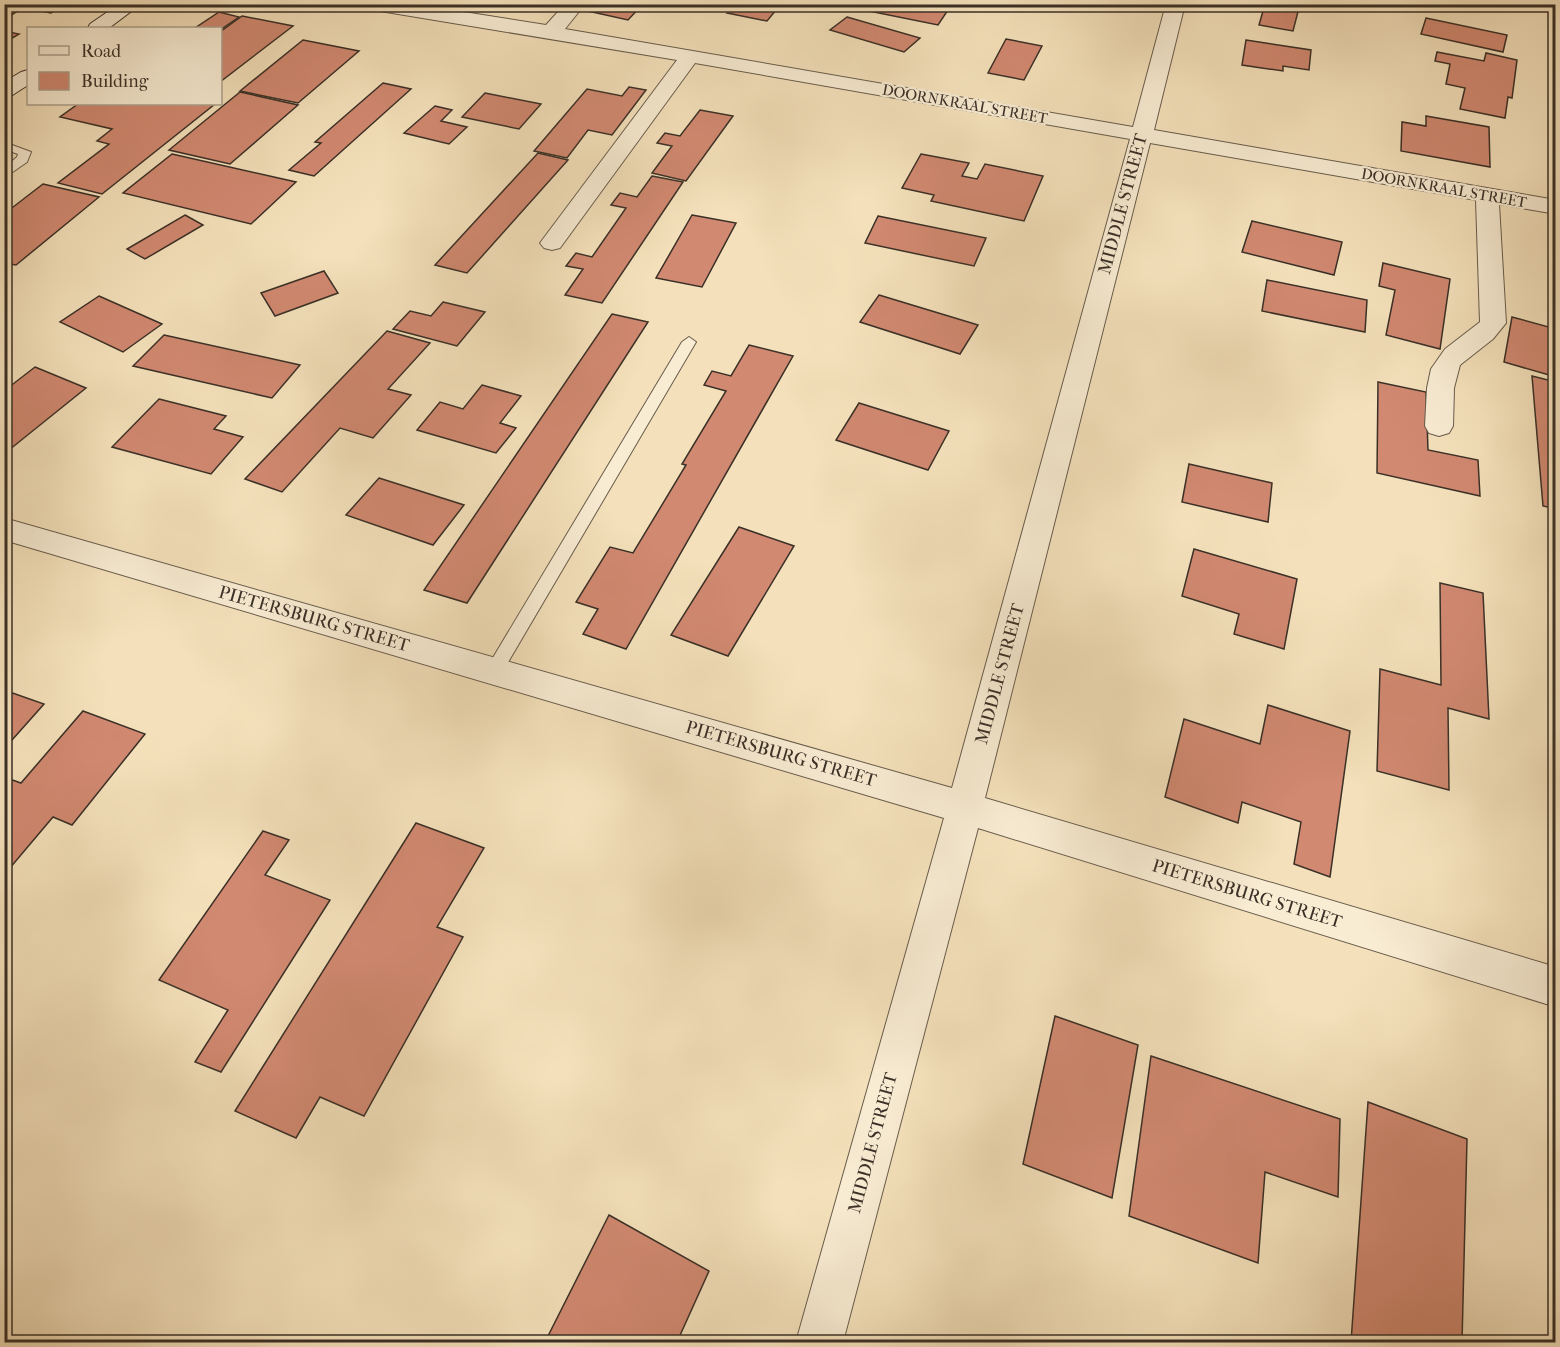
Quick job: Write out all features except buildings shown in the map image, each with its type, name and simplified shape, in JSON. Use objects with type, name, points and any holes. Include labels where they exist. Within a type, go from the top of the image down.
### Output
[{"type":"street","points":[[98,27],[132,4]]},
{"type":"street","name":"DOORNKRAAL STREET","points":[[374,4],[551,32],[1556,207]]},
{"type":"street","points":[[551,32],[576,4]]},
{"type":"street","name":"MIDDLE STREET","points":[[819,1342],[965,808],[1176,4]]},
{"type":"street","points":[[552,243],[690,57]]},
{"type":"street","points":[[4,92],[27,77]]},
{"type":"street","points":[[1439,426],[1443,369],[1453,355],[1486,334],[1493,323],[1486,195]]},
{"type":"street","name":"PIETERSBURG STREET","points":[[4,529],[965,808],[1556,987]]},
{"type":"lane","points":[[4,145],[26,152],[23,159],[4,174]]},
{"type":"lane","points":[[494,671],[689,342]]}]
